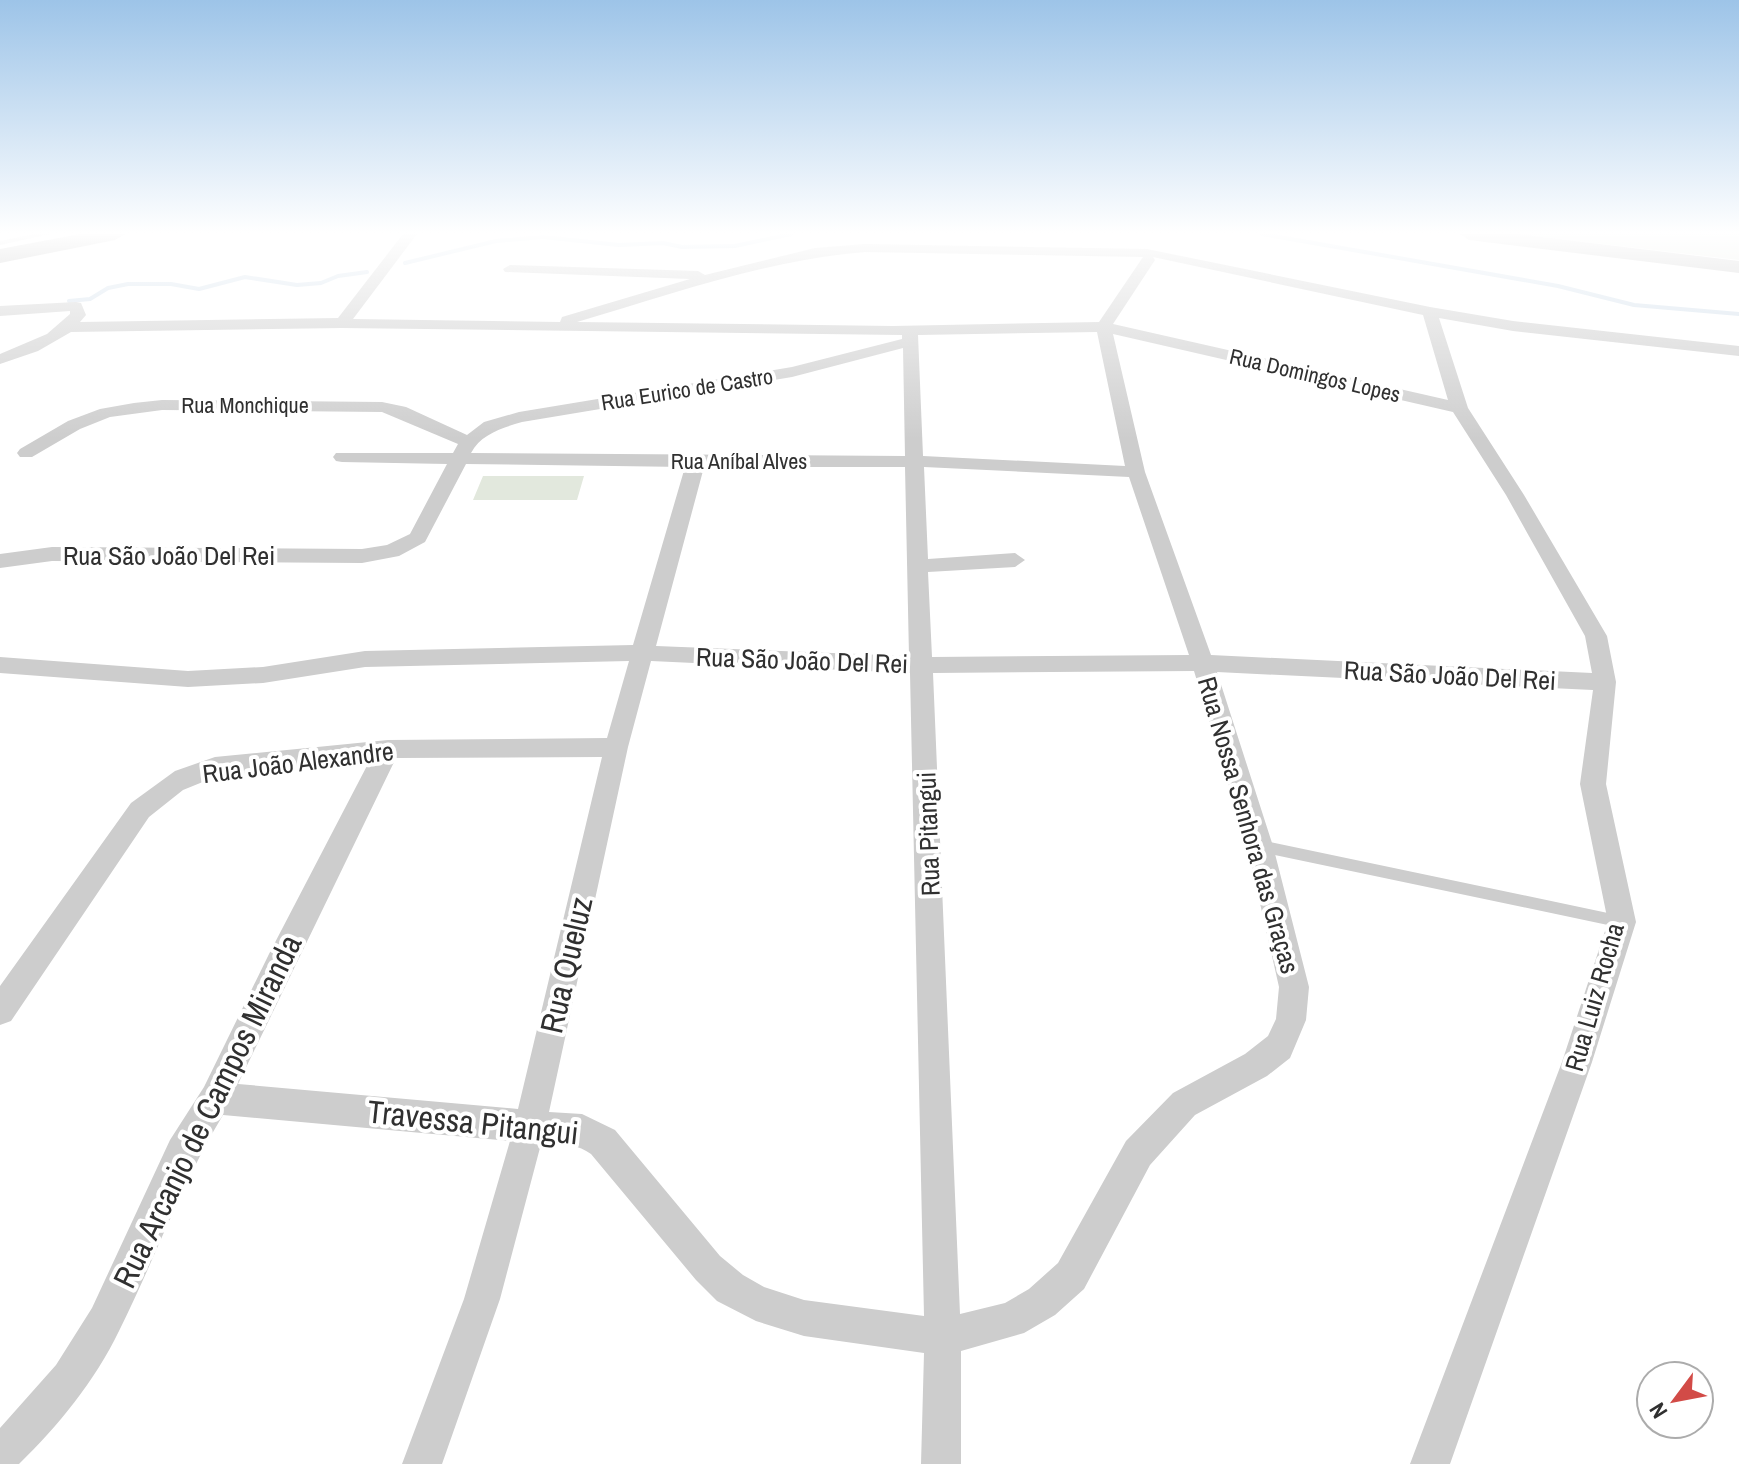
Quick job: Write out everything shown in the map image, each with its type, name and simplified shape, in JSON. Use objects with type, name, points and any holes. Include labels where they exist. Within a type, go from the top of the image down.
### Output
[{"type":"street","points":[[342,323],[358,302]]},
{"type":"street","points":[[591,321],[643,302]]},
{"type":"street","points":[[1104,327],[1119,302]]},
{"type":"street","points":[[1383,302],[1513,326],[1739,351]]},
{"type":"street","points":[[0,311],[76,306],[78,315],[69,327],[33,349],[0,359]]},
{"type":"street","name":"Rua Luiz Rocha","points":[[1430,312],[1459,408],[1515,495],[1596,636],[1605,682],[1593,784],[1622,922],[1577,1062],[1430,1464]]},
{"type":"street","name":"Rua Domingos Lopes","points":[[69,327],[342,323],[549,325],[591,321],[910,337],[1104,327],[1459,408]]},
{"type":"street","name":"Rua Nossa Senhora das Graças","points":[[943,1337],[1011,1320],[1042,1302],[1071,1276],[1138,1153],[1184,1104],[1256,1065],[1279,1047],[1291,1020],[1294,987],[1260,846],[1203,663],[1136,472],[1104,327]]},
{"type":"street","name":"Rua Eurico de Castro","points":[[464,450],[478,432],[511,419],[792,372],[910,337]]},
{"type":"street","name":"Rua Pitangui","points":[[910,337],[943,1337],[941,1464]]},
{"type":"street","name":"Rua Monchique","points":[[26,453],[92,417],[162,405],[382,407],[400,411],[464,450]]},
{"type":"street","name":"Rua Aníbal Alves","points":[[342,457],[464,450],[696,462],[914,461],[1136,472]]},
{"type":"street","name":"Rua São João Del Rei","points":[[0,561],[52,554],[362,556],[392,551],[418,538],[464,450]]},
{"type":"street","name":"Rua Queluz","points":[[422,1464],[482,1299],[530,1126],[616,747],[696,462]]},
{"type":"street","points":[[917,566],[1015,560]]},
{"type":"street","name":"Rua São João Del Rei","points":[[0,665],[188,679],[263,675],[365,659],[644,653],[923,665],[1203,663],[1605,682]]},
{"type":"street","name":"Rua João Alexandre","points":[[5,990],[140,810],[171,784],[192,773],[215,767],[388,749],[616,747]]},
{"type":"street","name":"Rua Arcanjo de Campos Miranda","points":[[0,1455],[25,1431],[69,1378],[105,1321],[182,1152],[215,1098],[279,963],[388,749]]},
{"type":"street","name":"Travessa Pitangui","points":[[215,1098],[530,1126],[574,1127],[589,1132],[603,1142],[708,1268],[730,1288],[756,1303],[804,1318],[943,1337]]},
{"type":"lane","points":[[1260,846],[1622,922]]},
{"type":"shaded area","points":[[483,476],[584,476],[577,500],[473,500]]},
{"type":"waterway","points":[[1623,302],[1739,314]]}]
